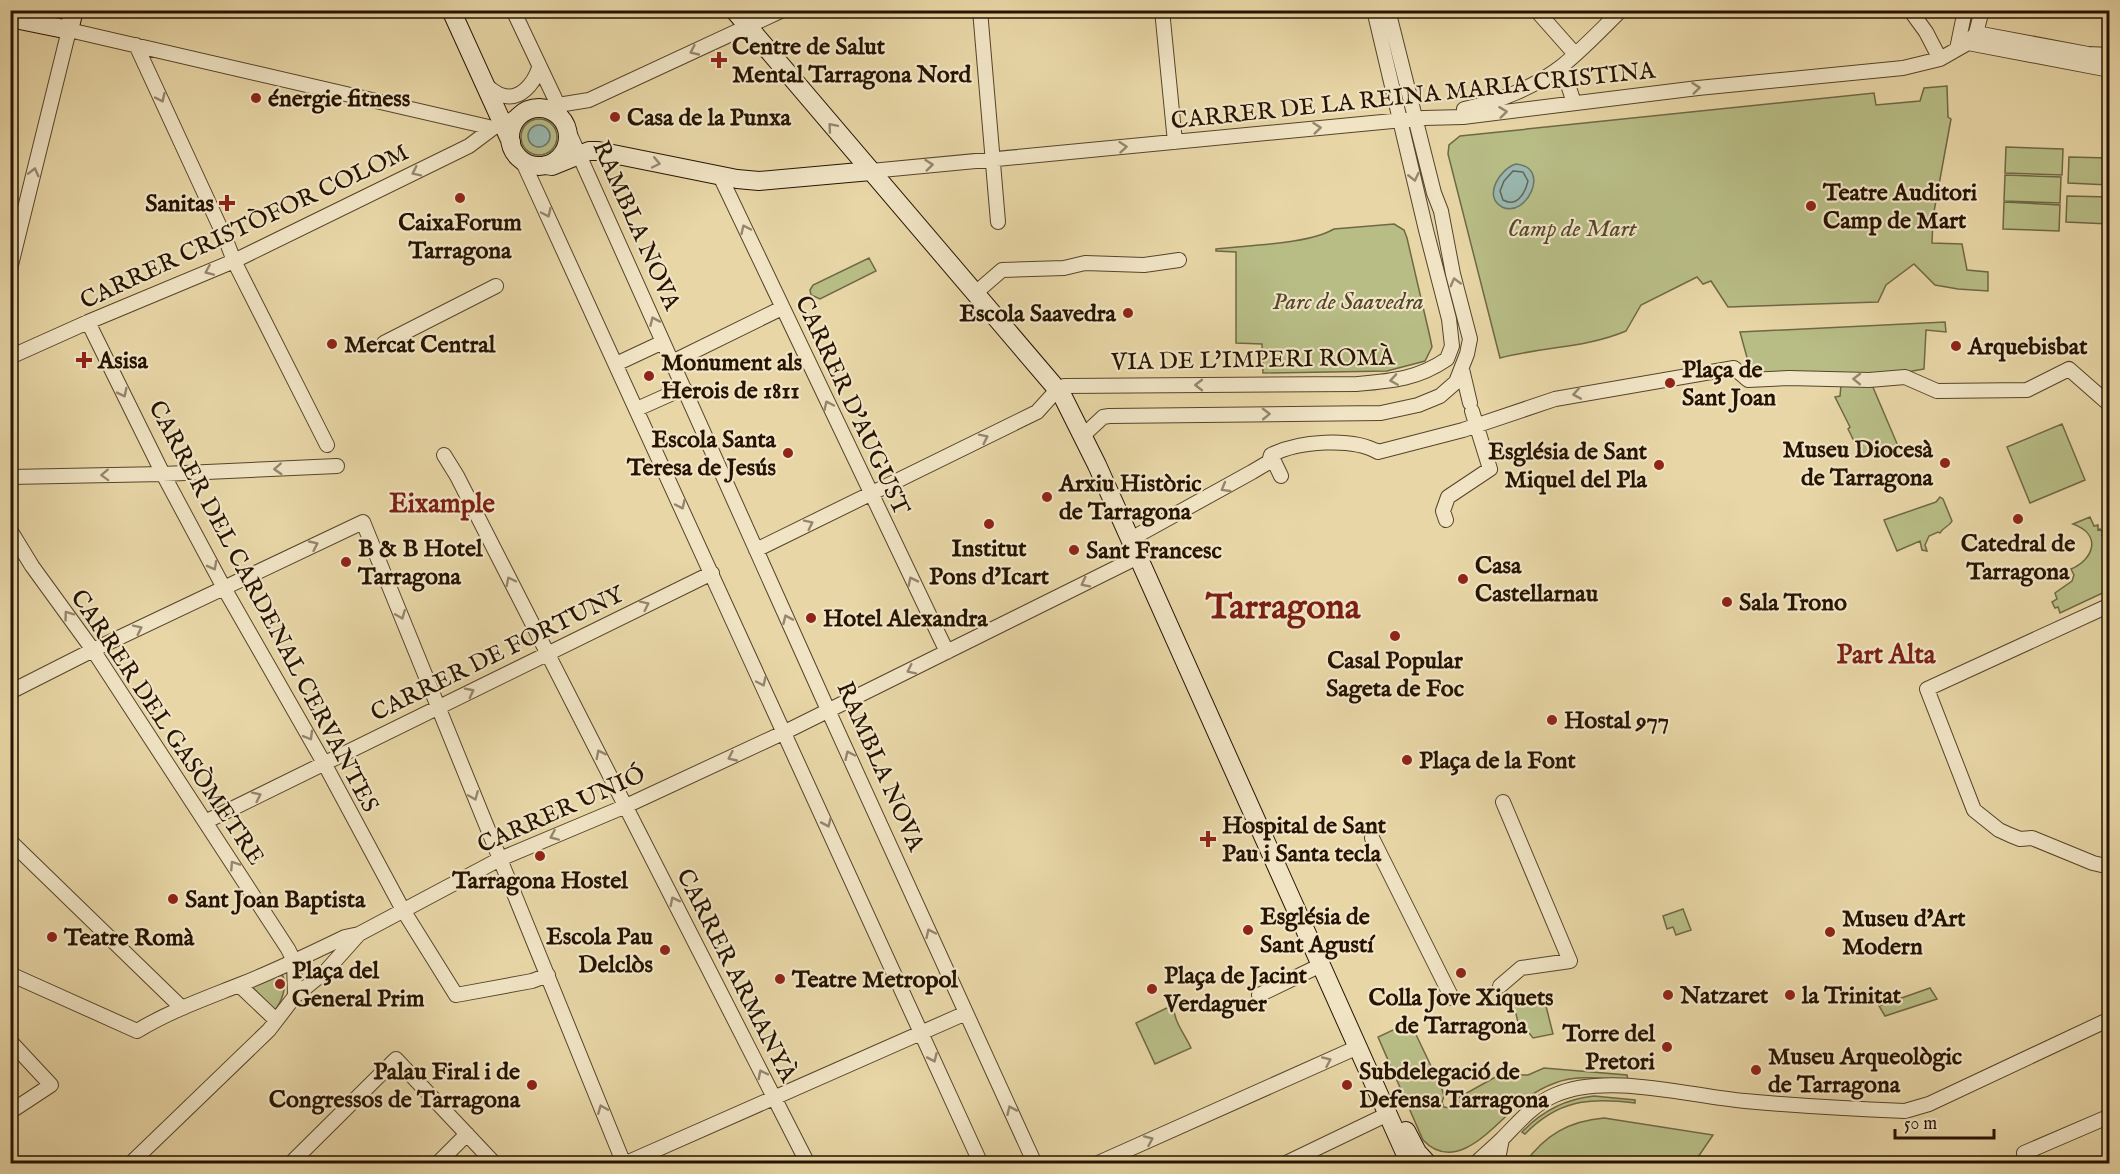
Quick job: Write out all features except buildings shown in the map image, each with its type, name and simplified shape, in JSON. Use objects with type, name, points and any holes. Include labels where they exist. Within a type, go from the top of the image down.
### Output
[{"type":"main road","points":[[10,18],[69,30],[74,10]]},
{"type":"main road","points":[[451,10],[484,84],[497,125],[511,142]]},
{"type":"main road","points":[[734,10],[1060,388],[1410,1164]]},
{"type":"main road","points":[[546,165],[562,154],[568,137],[559,116],[533,109],[521,115],[514,122],[511,132],[513,149],[522,160],[530,164],[552,166],[589,151],[598,151],[720,176],[759,181],[871,171],[896,191],[980,289],[1060,388],[1088,431],[1138,535],[1413,1146],[1428,1164]]},
{"type":"main road","points":[[1060,388],[1059,402],[1124,539],[1138,557]]},
{"type":"street","name":"RAMBLA NOVA","points":[[513,10],[1035,1164]]},
{"type":"street","points":[[559,116],[783,10]]},
{"type":"street","points":[[981,10],[998,222]]},
{"type":"street","points":[[1162,10],[1175,142]]},
{"type":"street","points":[[1374,10],[1413,119]]},
{"type":"street","points":[[1088,431],[1103,417],[1381,413],[1418,405],[1440,396],[1456,382],[1470,339],[1453,274],[1441,211],[1413,119],[1388,10]]},
{"type":"street","points":[[1536,10],[1575,54]]},
{"type":"street","points":[[1413,119],[1479,105],[1537,82],[1562,66],[1621,10]]},
{"type":"street","points":[[1910,10],[1926,32],[1940,59]]},
{"type":"street","points":[[1965,10],[1967,41]]},
{"type":"street","points":[[1967,41],[1982,10]]},
{"type":"street","points":[[10,270],[69,30],[497,125]]},
{"type":"street","points":[[1967,41],[2109,55]]},
{"type":"street","points":[[1967,41],[2109,70]]},
{"type":"street","name":"CARRER DE LA REINA MARIA CRISTINA","points":[[871,171],[1413,119],[1463,117],[1698,88],[1903,68],[1940,59],[1967,41]]},
{"type":"street","points":[[136,45],[234,261],[327,445]]},
{"type":"street","points":[[1562,66],[1574,103]]},
{"type":"street","points":[[484,84],[499,95],[514,96],[532,84],[539,68]]},
{"type":"street","name":"CARRER CRISTÒFOR COLOM","points":[[10,357],[234,261],[469,146],[497,125],[521,115]]},
{"type":"street","name":"VIA DE L'IMPERI ROMÀ","points":[[1060,388],[1357,384],[1415,376],[1447,358],[1452,346],[1449,319],[1426,230],[1413,119]]},
{"type":"street","points":[[522,160],[981,1164]]},
{"type":"street","name":"CARRER D'AUGUST","points":[[720,176],[947,652]]},
{"type":"street","points":[[980,289],[1002,270],[1064,268],[1085,263],[1144,265],[1179,260]]},
{"type":"street","points":[[384,343],[496,286]]},
{"type":"street","points":[[672,362],[782,308]]},
{"type":"street","name":"CARRER DEL CARDENAL CERVANTES","points":[[88,322],[163,474],[224,588],[324,763],[403,910],[456,995],[532,981],[548,975]]},
{"type":"street","name":"RAMBLA NOVA","points":[[616,363],[663,342]]},
{"type":"street","points":[[1138,557],[1138,535],[1261,467],[1269,462],[1271,455],[1286,447],[1332,443],[1372,448],[1378,452],[1463,430],[1555,399],[1734,368],[1748,380],[1789,378],[1869,380],[1905,377],[1937,391],[2027,390],[2069,369],[2109,405]]},
{"type":"street","points":[[1446,520],[1443,511],[1448,497],[1490,469],[1484,423],[1471,407],[1462,369]]},
{"type":"street","points":[[637,409],[684,388]]},
{"type":"street","points":[[756,550],[1037,412],[1060,388]]},
{"type":"street","name":"CARRER ARMANYÀ","points":[[444,455],[457,476],[808,1164]]},
{"type":"street","points":[[1271,455],[1281,476]]},
{"type":"street","points":[[10,477],[163,474],[337,466]]},
{"type":"street","points":[[10,692],[93,650],[363,522],[624,1164],[966,1013]]},
{"type":"street","name":"CARRER DEL GASÒMETRE","points":[[10,530],[32,566],[93,650],[291,955]]},
{"type":"street","name":"CARRER UNIÓ","points":[[10,974],[137,1031],[157,1018],[181,1007],[239,985],[291,955],[359,934],[500,859],[626,806],[785,732],[1138,557]]},
{"type":"street","name":"CARRER DE FORTUNY","points":[[205,822],[712,573]]},
{"type":"street","points":[[2109,605],[1927,689],[1974,810],[1999,830],[2010,835],[2032,838],[2093,863],[2109,867]]},
{"type":"street","points":[[1500,986],[1521,968],[1570,961],[1503,802]]},
{"type":"street","points":[[1372,838],[1452,998]]},
{"type":"street","points":[[10,841],[181,1007]]},
{"type":"street","name":"CARRER UNIÓ","points":[[130,1164],[269,1030],[295,996],[326,971],[359,934]]},
{"type":"street","points":[[291,955],[295,996]]},
{"type":"street","points":[[1259,995],[1320,965]]},
{"type":"street","points":[[239,985],[276,1020]]},
{"type":"street","points":[[1475,1164],[1535,1106],[1562,1092],[1589,1087],[1623,1086],[1744,1101],[1905,1111],[1929,1104],[2109,1019]]},
{"type":"street","points":[[10,1041],[51,1085],[10,1112]]},
{"type":"street","points":[[1096,1164],[1358,1047]]},
{"type":"street","points":[[290,1164],[396,1059],[495,1164]]},
{"type":"street","points":[[1284,1164],[1388,1114]]},
{"type":"street","points":[[2028,1164],[2024,1153],[2109,1116]]},
{"type":"street","points":[[437,1164],[467,1134]]},
{"type":"street","points":[[1497,1164],[1502,1139]]},
{"type":"green space","name":"Camp de Mart","points":[[1947,86],[1948,117],[1951,119],[1933,217],[1932,243],[1962,244],[1967,270],[1988,272],[1988,291],[1935,285],[1914,264],[1886,285],[1878,302],[1728,307],[1711,281],[1703,284],[1697,277],[1641,305],[1626,331],[1595,341],[1500,358],[1448,154],[1449,145],[1460,136],[1874,93],[1876,105],[1920,101],[1924,88]]},
{"type":"green space","points":[[539,119],[552,124],[557,137],[552,150],[539,155],[526,150],[521,137],[526,124]]},
{"type":"green space","points":[[2006,147],[2063,149],[2062,175],[2005,173]]},
{"type":"green space","points":[[2069,157],[2109,158],[2109,185],[2068,183]]},
{"type":"green space","points":[[2005,175],[2061,177],[2060,203],[2004,201]]},
{"type":"green space","points":[[2067,196],[2109,197],[2109,224],[2066,222]]},
{"type":"green space","points":[[2004,202],[2060,205],[2059,231],[2003,229]]},
{"type":"green space","name":"Parc de Saavedra","points":[[1394,224],[1404,230],[1407,238],[1430,337],[1432,347],[1425,361],[1387,371],[1263,373],[1262,344],[1236,343],[1236,252],[1216,251],[1216,249],[1294,241],[1334,229]]},
{"type":"green space","points":[[869,258],[876,271],[820,299],[811,295],[810,290],[813,285]]},
{"type":"green space","points":[[1945,322],[1946,332],[1926,330],[1924,369],[1886,374],[1764,374],[1763,370],[1757,371],[1757,375],[1752,376],[1740,332]]},
{"type":"green space","points":[[1841,385],[1872,385],[1898,446],[1863,459],[1835,397],[1840,396]]},
{"type":"green space","points":[[2062,424],[2085,480],[2030,503],[2007,447]]},
{"type":"green space","points":[[1940,497],[1943,499],[1951,523],[1940,533],[1929,536],[1925,545],[1927,551],[1922,550],[1920,541],[1897,551],[1884,520],[1936,502]]},
{"type":"green space","points":[[2090,517],[2094,526],[2098,525],[2098,530],[2100,529],[2102,535],[2108,535],[2109,538],[2109,590],[2060,613],[2058,607],[2055,608],[2052,602],[2057,599],[2055,593],[2072,581],[2074,575],[2071,569],[2085,560],[2092,547],[2088,534],[2073,524]]},
{"type":"green space","points":[[1683,909],[1691,930],[1676,935],[1673,927],[1667,929],[1663,916]]},
{"type":"green space","points":[[277,973],[283,976],[284,989],[275,1010],[251,986]]},
{"type":"green space","points":[[1930,988],[1937,999],[1885,1016],[1879,1006]]},
{"type":"green space","points":[[1501,997],[1544,998],[1553,1034],[1533,1038],[1526,1029],[1520,1030],[1516,1014]]},
{"type":"green space","points":[[1173,1005],[1177,1022],[1191,1048],[1155,1064],[1136,1023]]},
{"type":"green space","points":[[1410,1022],[1442,1089],[1444,1107],[1455,1106],[1456,1099],[1499,1075],[1528,1075],[1544,1068],[1627,1075],[1628,1080],[1582,1078],[1555,1083],[1525,1100],[1472,1144],[1460,1150],[1448,1152],[1435,1149],[1423,1140],[1378,1037]]},
{"type":"green space","points":[[1594,1096],[1635,1100],[1635,1103],[1589,1101],[1576,1104],[1550,1114],[1525,1134],[1522,1132],[1555,1107],[1573,1100]]},
{"type":"green space","points":[[1604,1118],[1713,1135],[1694,1163],[1525,1163],[1541,1145],[1559,1131],[1580,1122]]},
{"type":"water","points":[[535,125],[543,125],[550,132],[550,140],[543,147],[535,147],[528,140],[528,132]]},
{"type":"water","points":[[1516,164],[1527,167],[1534,182],[1532,191],[1526,199],[1519,206],[1511,209],[1502,207],[1496,202],[1494,190],[1500,176]]},
{"type":"place","name":"Centre de Salut Mental Tarragona Nord","points":[[719,60]]},
{"type":"place","name":"énergie fitness","points":[[256,98]]},
{"type":"place","name":"Casa de la Punxa","points":[[615,117]]},
{"type":"place","name":"CaixaForum Tarragona","points":[[460,198]]},
{"type":"place","name":"Sanitas","points":[[227,203]]},
{"type":"place","name":"Teatre Auditori Camp de Mart","points":[[1811,206]]},
{"type":"place","name":"Escola Saavedra","points":[[1128,313]]},
{"type":"place","name":"Mercat Central","points":[[332,344]]},
{"type":"place","name":"Arquebisbat","points":[[1956,346]]},
{"type":"place","name":"Asisa","points":[[84,360]]},
{"type":"place","name":"Monument als Herois de 1811","points":[[649,376]]},
{"type":"place","name":"Plaça de Sant Joan","points":[[1670,383]]},
{"type":"place","name":"Escola Santa Teresa de Jesús","points":[[788,453]]},
{"type":"place","name":"Museu Diocesà de Tarragona","points":[[1945,463]]},
{"type":"place","name":"Església de Sant Miquel del Pla","points":[[1659,465]]},
{"type":"place","name":"Arxiu Històric de Tarragona","points":[[1047,497]]},
{"type":"place","name":"Catedral de Tarragona","points":[[2018,519]]},
{"type":"place","name":"Institut Pons d'Icart","points":[[989,524]]},
{"type":"place","name":"Sant Francesc","points":[[1074,550]]},
{"type":"place","name":"B & B Hotel Tarragona","points":[[346,562]]},
{"type":"place","name":"Casa Castellarnau","points":[[1463,579]]},
{"type":"place","name":"Sala Trono","points":[[1727,602]]},
{"type":"place","name":"Hotel Alexandra","points":[[811,618]]},
{"type":"place","name":"Casal Popular Sageta de Foc","points":[[1395,636]]},
{"type":"place","name":"Hostal 977","points":[[1552,720]]},
{"type":"place","name":"Plaça de la Font","points":[[1407,760]]},
{"type":"place","name":"Hospital de Sant Pau i Santa tecla","points":[[1208,839]]},
{"type":"place","name":"Tarragona Hostel","points":[[540,856]]},
{"type":"place","name":"Sant Joan Baptista","points":[[173,899]]},
{"type":"place","name":"Església de Sant Agustí","points":[[1248,930]]},
{"type":"place","name":"Museu d'Art Modern","points":[[1830,932]]},
{"type":"place","name":"Teatre Romà","points":[[52,937]]},
{"type":"place","name":"Escola Pau Delclòs","points":[[665,950]]},
{"type":"place","name":"Colla Jove Xiquets de Tarragona","points":[[1461,973]]},
{"type":"place","name":"Teatre Metropol","points":[[780,979]]},
{"type":"place","name":"Plaça del General Prim","points":[[280,984]]},
{"type":"place","name":"Plaça de Jacint Verdaguer","points":[[1152,989]]},
{"type":"place","name":"Natzaret","points":[[1668,995]]},
{"type":"place","name":"la Trinitat","points":[[1790,995]]},
{"type":"place","name":"Torre del Pretori","points":[[1667,1047]]},
{"type":"place","name":"Museu Arqueològic de Tarragona","points":[[1756,1070]]},
{"type":"place","name":"Palau Firal i de Congressos de Tarragona","points":[[532,1085]]},
{"type":"place","name":"Subdelegació de Defensa Tarragona","points":[[1347,1085]]},
{"type":"district","name":"Eixample","points":[[442,503]]},
{"type":"district","name":"Tarragona","points":[[1283,605]]},
{"type":"district","name":"Part Alta","points":[[1886,654]]}]
